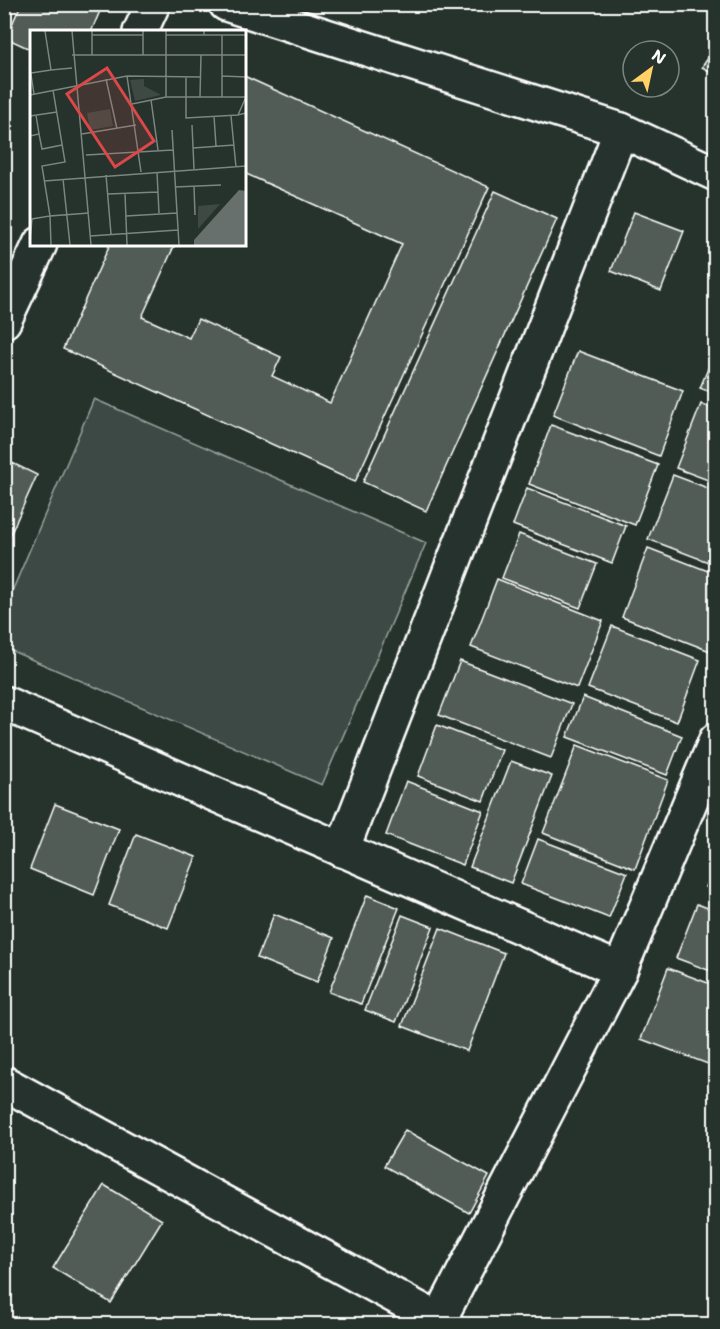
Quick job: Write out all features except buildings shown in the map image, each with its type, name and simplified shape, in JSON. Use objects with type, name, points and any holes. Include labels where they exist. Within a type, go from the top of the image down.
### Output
[{"type":"street","points":[[141,30],[153,4]]},
{"type":"street","points":[[226,4],[621,129],[716,174]]},
{"type":"street","points":[[342,850],[621,129]]},
{"type":"street","points":[[4,321],[39,246]]},
{"type":"street","points":[[4,703],[620,970]]},
{"type":"street","points":[[4,1083],[441,1323],[620,970],[716,740]]},
{"type":"shaded area","points":[[94,399],[426,543],[322,785],[5,648],[5,608]]}]
